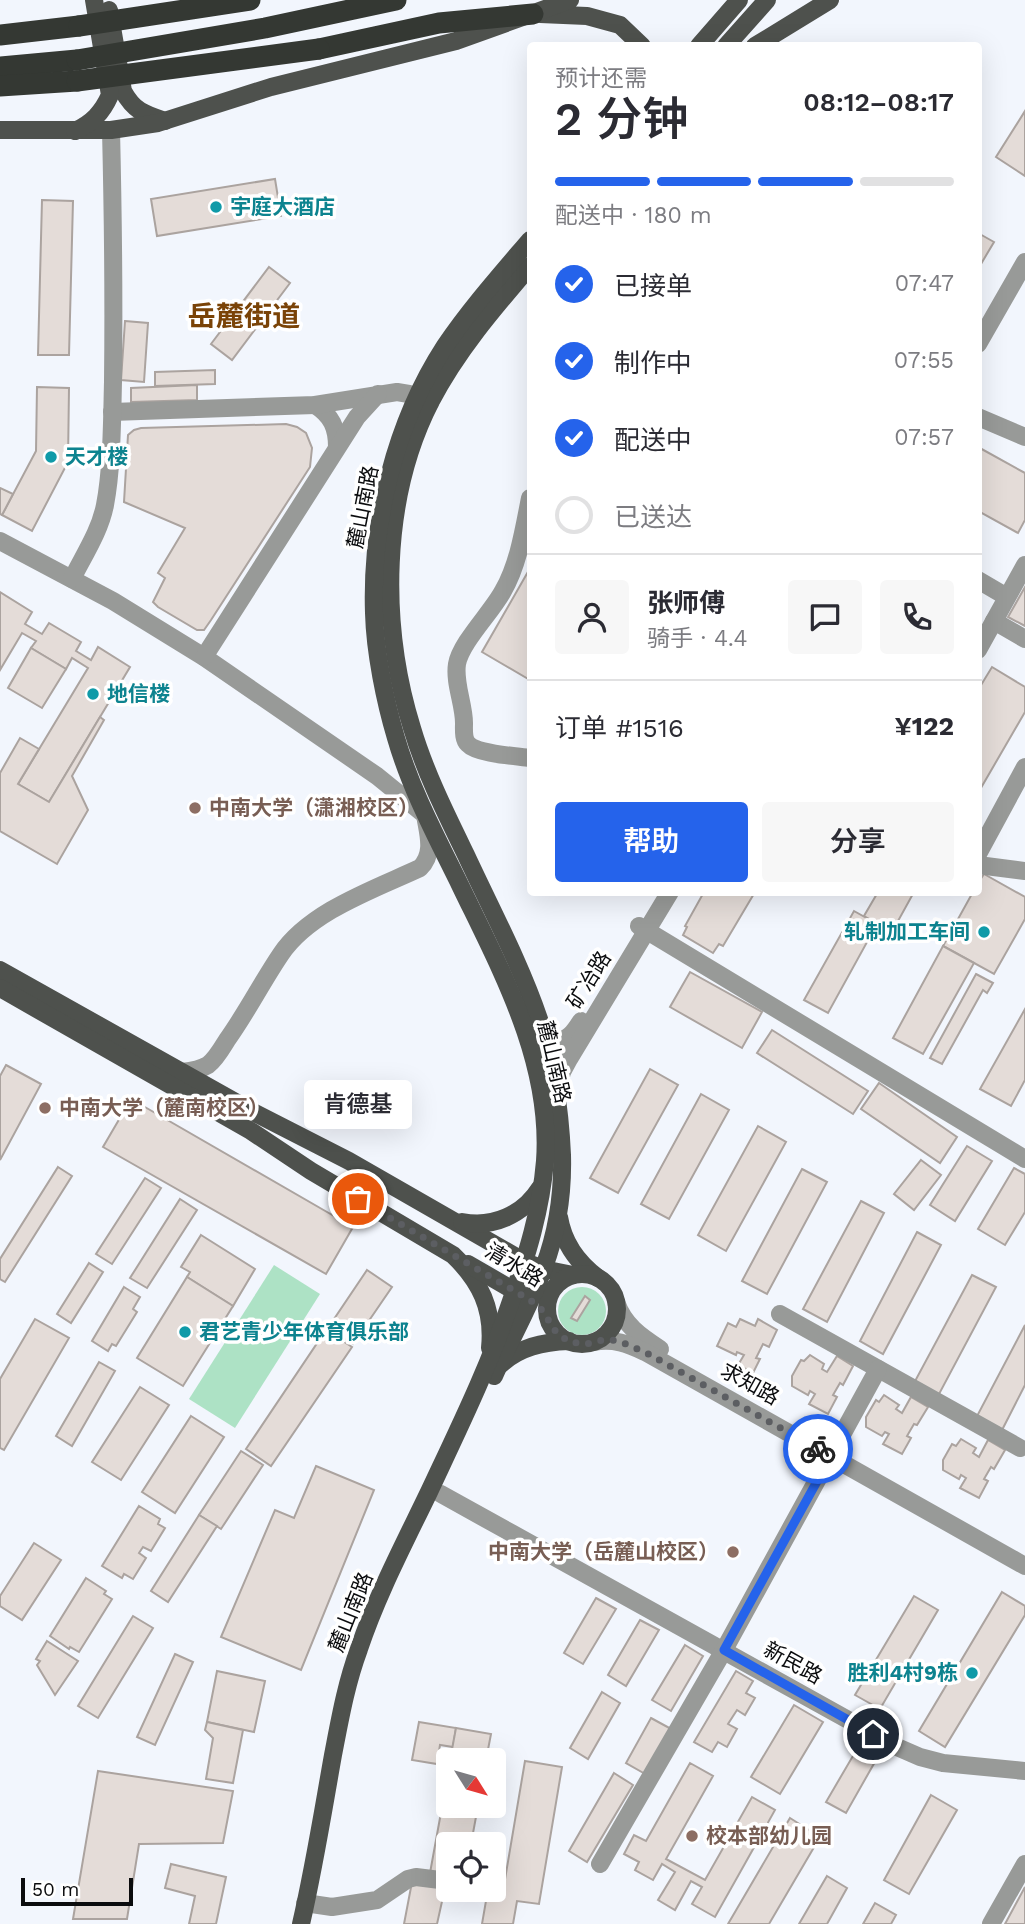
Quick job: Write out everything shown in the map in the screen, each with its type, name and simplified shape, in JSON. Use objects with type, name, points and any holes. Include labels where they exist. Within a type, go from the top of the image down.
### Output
[{"type":"highway","points":[[79,26],[169,0]]},
{"type":"highway","points":[[0,36],[250,0]]},
{"type":"highway","points":[[0,67],[77,60],[265,28],[396,0]]},
{"type":"highway","points":[[0,86],[77,82],[319,49],[439,23],[533,14]]},
{"type":"main road","points":[[75,131],[94,120],[104,109],[110,95],[94,0]]},
{"type":"main road","points":[[107,0],[123,91],[129,102],[139,111],[165,121]]},
{"type":"main road","points":[[0,130],[111,130],[165,121],[338,69],[456,41],[570,0]]},
{"type":"main road","points":[[702,42],[739,0]]},
{"type":"main road","points":[[730,42],[767,0]]},
{"type":"main road","points":[[762,42],[830,0]]},
{"type":"main road","points":[[533,14],[587,16],[620,25],[638,42]]},
{"type":"main road","name":"麓山南路","points":[[301,1924],[310,1904],[345,1731],[372,1643],[441,1494],[522,1296],[543,1269],[551,1247],[558,1205],[562,1157],[554,1078],[542,1032],[525,982],[429,774],[411,728],[391,635],[389,585],[400,493],[423,400],[443,349],[461,323],[527,245]]},
{"type":"main road","name":"麓山南路","points":[[522,1296],[525,1262],[538,1213],[545,1157],[541,1095],[528,1040],[513,997],[488,940],[425,815],[402,758],[383,682],[374,617],[375,562],[382,513],[410,411],[423,400],[527,270]]},
{"type":"main road","name":"清水路","points":[[0,970],[253,1112],[349,1161],[525,1262],[573,1275]]},
{"type":"main road","name":"清水路","points":[[0,988],[251,1131],[311,1171],[522,1296],[542,1310],[548,1318]]},
{"type":"main road","points":[[454,1221],[474,1224],[506,1218],[521,1210],[542,1186]]},
{"type":"main road","points":[[453,1255],[474,1278],[488,1308],[493,1365],[542,1344],[594,1342],[612,1326],[616,1302],[613,1293],[582,1263],[565,1239],[558,1205]]},
{"type":"main road","points":[[569,1342],[556,1332],[548,1318],[548,1303],[554,1289],[573,1275],[592,1276],[601,1280]]},
{"type":"main road","name":"麓山南路","points":[[311,1924],[310,1904],[345,1696],[358,1651],[374,1610],[493,1365]]},
{"type":"street","points":[[72,579],[105,506],[112,412],[114,297],[111,130]]},
{"type":"street","points":[[982,337],[1025,262]]},
{"type":"street","points":[[982,351],[1025,276]]},
{"type":"street","points":[[112,412],[315,405],[397,392],[423,400]]},
{"type":"street","points":[[204,657],[357,416],[379,394]]},
{"type":"street","points":[[315,405],[333,421],[337,433],[337,447]]},
{"type":"street","points":[[982,419],[1025,437]]},
{"type":"street","points":[[527,512],[518,552],[504,590],[462,652],[457,664],[465,740],[469,746],[527,758]]},
{"type":"street","points":[[0,541],[72,579],[204,657],[377,776],[425,815],[430,851],[427,861],[420,868],[337,907],[294,937],[216,1057],[197,1070],[182,1072]]},
{"type":"street","points":[[982,643],[1025,565]]},
{"type":"street","points":[[982,582],[1007,597]]},
{"type":"street","points":[[994,621],[1025,639]]},
{"type":"street","points":[[377,776],[398,775],[402,769],[402,758]]},
{"type":"street","points":[[982,847],[1025,767]]},
{"type":"street","points":[[982,866],[1025,871]]},
{"type":"street","name":"矿冶路","points":[[556,1096],[565,1066],[643,929],[658,896]]},
{"type":"street","name":"矿冶路","points":[[542,1032],[554,1042],[568,1038],[667,896]]},
{"type":"street","points":[[643,929],[1025,1159]]},
{"type":"street","name":"求知路","points":[[616,1302],[626,1322],[644,1339],[1025,1566]]},
{"type":"street","points":[[780,1314],[1020,1448]]},
{"type":"street","name":"求知路","points":[[594,1342],[621,1342],[645,1352],[1025,1556]]},
{"type":"street","points":[[600,1864],[724,1650],[877,1369]]},
{"type":"street","name":"新民路","points":[[441,1494],[873,1734],[920,1757],[943,1763],[1025,1771]]},
{"type":"street","points":[[991,1924],[1025,1864]]},
{"type":"street","points":[[310,1904],[339,1906],[377,1899],[408,1879],[436,1879]]},
{"type":"green space","points":[[274,1265],[320,1294],[235,1428],[189,1399]]},
{"type":"green space","points":[[582,1287],[599,1294],[606,1311],[599,1328],[582,1335],[565,1328],[558,1311],[565,1294]]},
{"type":"building","points":[[1025,111],[1025,176],[996,157]]},
{"type":"building","name":"宇庭大酒店","points":[[275,179],[281,216],[157,236],[151,199]]},
{"type":"building","points":[[42,200],[73,201],[69,355],[38,355]]},
{"type":"building","points":[[982,235],[994,242],[982,262]]},
{"type":"building","points":[[269,267],[290,283],[232,360],[211,344]]},
{"type":"building","points":[[125,321],[148,323],[144,382],[121,380]]},
{"type":"building","points":[[215,370],[215,384],[155,386],[155,372]]},
{"type":"building","points":[[197,385],[197,400],[131,402],[131,388]]},
{"type":"building","name":"天才楼","points":[[37,387],[69,388],[68,462],[32,531],[2,515],[36,451]]},
{"type":"building","points":[[286,424],[306,433],[312,448],[310,467],[211,620],[204,630],[197,630],[153,602],[165,578],[158,573],[185,528],[124,502],[128,435],[141,428]]},
{"type":"building","points":[[982,449],[1025,473],[1025,520],[1018,533],[982,513]]},
{"type":"building","points":[[0,488],[13,494],[2,515],[0,514]]},
{"type":"building","points":[[527,573],[527,678],[482,652]]},
{"type":"building","points":[[1025,587],[1025,626],[1008,617]]},
{"type":"building","name":"地信楼","points":[[0,592],[32,612],[25,624],[42,634],[49,623],[81,642],[76,651],[91,660],[98,647],[130,667],[49,802],[18,784],[88,668],[72,658],[66,669],[31,648],[36,641],[22,633],[0,670]]},
{"type":"building","points":[[31,648],[66,669],[42,708],[8,688]]},
{"type":"building","points":[[992,667],[1025,687],[1025,712],[982,786],[982,683]]},
{"type":"building","points":[[100,717],[104,720],[72,776],[88,810],[57,864],[0,831],[0,773],[20,738],[39,749],[18,784],[49,802]]},
{"type":"building","name":"轧制加工车间","points":[[984,874],[1025,897],[1025,919],[994,974],[943,946],[971,896],[982,896]]},
{"type":"building","points":[[702,896],[753,896],[723,946],[719,944],[713,953],[683,935],[687,927],[685,926]]},
{"type":"building","points":[[876,896],[912,896],[892,932],[864,916]]},
{"type":"building","points":[[854,911],[877,924],[828,1013],[804,1000]]},
{"type":"building","points":[[943,946],[974,963],[923,1054],[893,1038]]},
{"type":"building","points":[[690,972],[762,1012],[742,1048],[670,1007]]},
{"type":"building","points":[[976,974],[993,983],[987,993],[983,990],[942,1064],[930,1058]]},
{"type":"building","points":[[1025,1009],[1025,1080],[1011,1106],[980,1089]]},
{"type":"building","points":[[772,1030],[868,1091],[853,1114],[757,1053]]},
{"type":"building","points":[[6,1065],[41,1084],[0,1160],[0,1076]]},
{"type":"building","points":[[650,1069],[678,1085],[618,1193],[590,1178]]},
{"type":"building","points":[[879,1083],[957,1137],[940,1163],[861,1109]]},
{"type":"building","points":[[701,1094],[729,1110],[669,1219],[641,1204]]},
{"type":"building","points":[[131,1099],[353,1227],[326,1274],[103,1147]]},
{"type":"building","points":[[758,1126],[786,1142],[726,1251],[698,1235]]},
{"type":"building","points":[[967,1146],[992,1161],[955,1221],[930,1205]]},
{"type":"building","points":[[921,1160],[941,1175],[914,1210],[894,1194]]},
{"type":"building","points":[[58,1167],[72,1176],[5,1282],[0,1279],[0,1259]]},
{"type":"building","points":[[1014,1168],[1025,1174],[1025,1212],[1005,1245],[978,1229]]},
{"type":"building","points":[[802,1169],[827,1182],[767,1294],[742,1281]]},
{"type":"building","points":[[145,1178],[161,1188],[112,1264],[96,1254]]},
{"type":"building","points":[[180,1199],[197,1210],[147,1288],[130,1278]]},
{"type":"building","points":[[861,1201],[884,1213],[827,1322],[803,1309]]},
{"type":"building","points":[[917,1232],[941,1245],[883,1354],[860,1341]]},
{"type":"building","points":[[201,1235],[255,1269],[233,1306],[187,1277],[190,1272],[181,1267]]},
{"type":"building","points":[[89,1263],[103,1272],[71,1323],[57,1314]]},
{"type":"building","points":[[367,1270],[392,1287],[353,1344],[328,1328]]},
{"type":"building","points":[[972,1275],[996,1287],[938,1396],[914,1383]]},
{"type":"building","name":"君艺青少年体育俱乐部","points":[[187,1277],[233,1306],[183,1386],[137,1358]]},
{"type":"building","points":[[124,1287],[140,1297],[133,1309],[137,1312],[116,1346],[112,1344],[108,1351],[92,1341]]},
{"type":"building","points":[[585,1296],[590,1300],[577,1321],[571,1318]]},
{"type":"building","points":[[35,1319],[69,1338],[4,1450],[0,1448],[0,1379]]},
{"type":"building","points":[[740,1319],[755,1326],[758,1319],[777,1330],[769,1347],[763,1344],[753,1373],[738,1365],[744,1355],[737,1352],[736,1355],[717,1346],[728,1323],[736,1327]]},
{"type":"building","points":[[1025,1325],[1025,1385],[1001,1432],[976,1418]]},
{"type":"building","points":[[326,1330],[352,1347],[271,1466],[246,1449]]},
{"type":"building","points":[[810,1355],[824,1364],[822,1369],[827,1372],[837,1356],[853,1366],[843,1385],[840,1383],[833,1395],[837,1397],[828,1414],[809,1404],[815,1394],[810,1391],[808,1395],[792,1386],[792,1376],[801,1360],[804,1361]]},
{"type":"building","points":[[99,1362],[115,1371],[72,1446],[56,1436]]},
{"type":"building","points":[[140,1387],[169,1405],[121,1480],[92,1462]]},
{"type":"building","points":[[884,1395],[899,1405],[896,1409],[902,1413],[911,1397],[928,1407],[907,1436],[911,1438],[902,1454],[883,1444],[889,1434],[885,1432],[882,1436],[866,1427],[866,1417],[876,1400],[879,1402]]},
{"type":"building","points":[[191,1416],[224,1437],[175,1513],[142,1492]]},
{"type":"building","points":[[961,1439],[976,1448],[973,1453],[979,1457],[988,1440],[1005,1450],[994,1469],[991,1467],[984,1479],[988,1481],[979,1498],[960,1488],[966,1478],[961,1475],[959,1479],[943,1470],[943,1460],[952,1444],[956,1446]]},
{"type":"building","points":[[241,1451],[263,1465],[221,1529],[199,1515]]},
{"type":"building","points":[[316,1466],[374,1490],[301,1670],[221,1637],[275,1510],[294,1518]]},
{"type":"building","points":[[139,1506],[160,1519],[158,1524],[165,1528],[151,1551],[143,1547],[139,1553],[146,1558],[133,1579],[124,1574],[122,1578],[102,1566]]},
{"type":"building","points":[[199,1515],[217,1526],[168,1602],[151,1591]]},
{"type":"building","points":[[34,1543],[61,1560],[22,1620],[0,1606],[0,1596]]},
{"type":"building","points":[[86,1578],[106,1591],[104,1594],[112,1599],[79,1652],[70,1647],[69,1649],[50,1636]]},
{"type":"building","name":"胜利4村9栋","points":[[1002,1592],[1025,1606],[1025,1615],[945,1747],[919,1731]]},
{"type":"building","points":[[914,1596],[938,1610],[880,1709],[855,1695]]},
{"type":"building","points":[[596,1598],[616,1609],[583,1664],[564,1653]]},
{"type":"building","points":[[133,1616],[153,1628],[98,1718],[78,1706]]},
{"type":"building","points":[[640,1620],[659,1630],[626,1686],[608,1675]]},
{"type":"building","points":[[47,1641],[78,1661],[55,1695],[37,1665],[40,1661],[36,1659]]},
{"type":"building","points":[[685,1645],[703,1656],[671,1711],[652,1700]]},
{"type":"building","points":[[175,1654],[193,1662],[155,1745],[137,1737]]},
{"type":"building","points":[[217,1671],[265,1681],[254,1732],[207,1722]]},
{"type":"building","points":[[736,1671],[753,1681],[746,1693],[755,1698],[745,1715],[737,1710],[728,1724],[737,1729],[727,1747],[718,1742],[712,1752],[694,1742]]},
{"type":"building","points":[[602,1692],[620,1703],[588,1759],[570,1748]]},
{"type":"building","points":[[794,1705],[823,1722],[780,1794],[751,1777]]},
{"type":"building","points":[[651,1718],[673,1730],[647,1775],[626,1763]]},
{"type":"building","points":[[207,1722],[243,1730],[233,1783],[206,1779],[213,1738],[205,1730]]},
{"type":"building","points":[[419,1722],[456,1728],[453,1747],[440,1745],[440,1748],[436,1748],[436,1764],[412,1760]]},
{"type":"building","points":[[456,1728],[491,1734],[488,1748],[452,1748]]},
{"type":"building","points":[[857,1749],[876,1760],[846,1813],[826,1802]]},
{"type":"building","points":[[525,1761],[562,1767],[539,1904],[517,1901],[513,1924],[482,1924],[486,1902],[506,1902],[506,1873]]},
{"type":"building","points":[[690,1763],[713,1776],[666,1859],[705,1880],[752,1797],[775,1810],[715,1917],[692,1904],[702,1887],[691,1881],[675,1910],[658,1900],[675,1872],[662,1864],[653,1880],[635,1870],[639,1862],[624,1854],[634,1835],[646,1841]]},
{"type":"building","points":[[98,1771],[233,1791],[223,1843],[139,1844],[127,1919],[73,1919]]},
{"type":"building","points":[[614,1773],[633,1785],[587,1862],[569,1851]]},
{"type":"building","points":[[931,1795],[957,1810],[909,1894],[884,1880]]},
{"type":"building","points":[[440,1818],[476,1818],[473,1832],[437,1832]]},
{"type":"building","points":[[790,1818],[820,1837],[769,1924],[728,1924]]},
{"type":"building","points":[[436,1840],[436,1874],[430,1873]]},
{"type":"building","points":[[171,1864],[226,1877],[216,1924],[189,1924],[195,1896],[165,1888]]},
{"type":"building","points":[[827,1876],[847,1888],[827,1924],[799,1924]]},
{"type":"building","points":[[412,1882],[436,1886],[436,1902],[442,1902],[437,1924],[404,1924]]},
{"type":"building","points":[[1025,1887],[1025,1924],[1005,1924]]},
{"type":"building","points":[[875,1903],[896,1915],[891,1924],[863,1924]]},
{"type":"way so far","points":[[358,1199],[537,1304],[561,1338],[577,1344],[603,1340],[621,1342],[645,1352],[818,1449]]},
{"type":"place","name":"宇庭大酒店","points":[[216,207]]},
{"type":"place","name":"天才楼","points":[[51,457]]},
{"type":"place","name":"地信楼","points":[[93,694]]},
{"type":"place","name":"中南大学（潇湘校区）","points":[[195,808]]},
{"type":"place","name":"轧制加工车间","points":[[984,932]]},
{"type":"place","name":"中南大学（麓南校区）","points":[[45,1108]]},
{"type":"place","name":"肯德基","points":[[358,1199]]},
{"type":"place","name":"君艺青少年体育俱乐部","points":[[185,1332]]},
{"type":"place","name":"中南大学（岳麓山校区）","points":[[733,1552]]},
{"type":"place","name":"胜利4村9栋","points":[[972,1673]]},
{"type":"place","name":"校本部幼儿园","points":[[692,1836]]},
{"type":"district","name":"岳麓街道","points":[[244,316]]},
{"type":"route","points":[[818,1449],[831,1456],[724,1650],[873,1734]]}]
